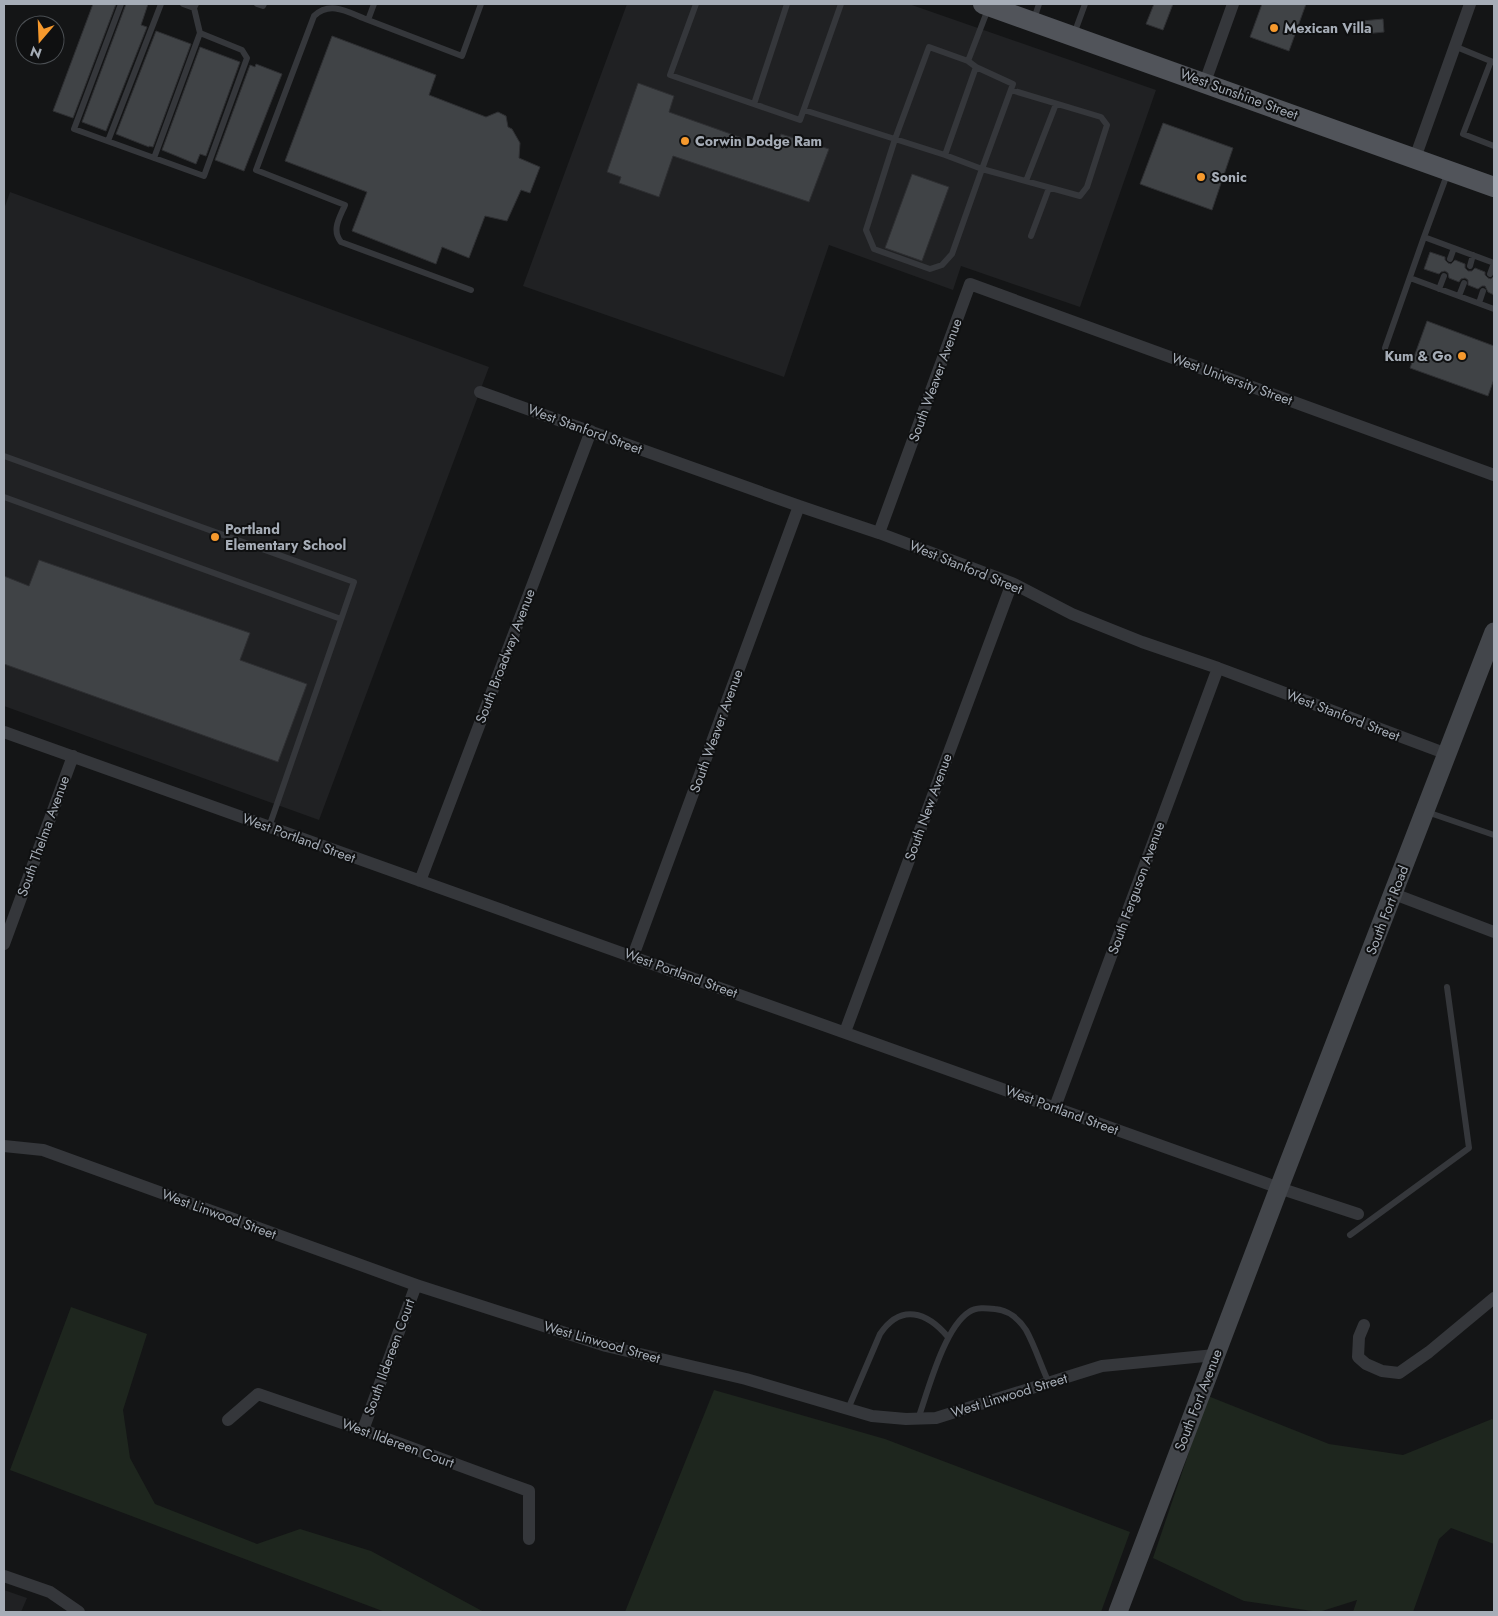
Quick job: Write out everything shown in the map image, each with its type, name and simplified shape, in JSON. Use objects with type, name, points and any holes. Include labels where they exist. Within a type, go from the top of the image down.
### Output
[{"type":"main road","name":"West Sunshine Street","points":[[988,4],[1036,12],[1074,35],[1415,158],[1493,183]]},
{"type":"street","points":[[1205,82],[1233,4]]},
{"type":"street","points":[[1415,158],[1470,4]]},
{"type":"street","name":"West University Street","points":[[970,284],[1494,474]]},
{"type":"street","name":"South Weaver Avenue","points":[[879,533],[970,284]]},
{"type":"street","name":"West Stanford Street","points":[[480,392],[879,533],[1012,583],[1072,614],[1115,632],[1218,668],[1447,754]]},
{"type":"street","name":"South Broadway Avenue","points":[[420,881],[591,431]]},
{"type":"street","name":"South Weaver Avenue","points":[[633,956],[799,506]]},
{"type":"street","name":"South New Avenue","points":[[845,1032],[1012,583]]},
{"type":"street","name":"South Fort Road","points":[[1279,1188],[1494,632]]},
{"type":"street","name":"South Ferguson Avenue","points":[[1055,1108],[1218,668]]},
{"type":"street","name":"West Portland Street","points":[[4,732],[1279,1188],[1358,1214]]},
{"type":"street","name":"South Thelma Avenue","points":[[4,944],[73,756]]},
{"type":"street","points":[[1394,894],[1494,932]]},
{"type":"street","name":"West Linwood Street","points":[[4,1146],[43,1150],[416,1285],[606,1346],[746,1379],[872,1416],[906,1420],[936,1418],[1102,1366],[1215,1356]]},
{"type":"street","name":"South Fort Avenue","points":[[1118,1612],[1279,1188]]},
{"type":"street","name":"South Ildereen Court","points":[[363,1430],[416,1285]]},
{"type":"street","points":[[1364,1325],[1359,1337],[1358,1357],[1366,1364],[1382,1371],[1399,1373],[1432,1349],[1494,1298]]},
{"type":"street","name":"West Ildereen Court","points":[[228,1420],[258,1394],[529,1491],[529,1539]]},
{"type":"street","points":[[4,1576],[50,1592],[79,1612]]},
{"type":"lane","points":[[121,4],[74,129],[204,176],[247,58],[242,50],[200,33]]},
{"type":"lane","points":[[108,141],[161,4]]},
{"type":"lane","points":[[154,158],[200,33],[195,6],[183,4]]},
{"type":"lane","points":[[257,4],[263,6],[264,4]]},
{"type":"lane","points":[[368,20],[374,4]]},
{"type":"lane","points":[[471,290],[341,242],[335,230],[345,205],[256,170],[314,16],[320,11],[326,8],[336,8],[462,56],[481,4]]},
{"type":"lane","points":[[696,4],[670,75],[800,120],[841,4]]},
{"type":"lane","points":[[754,104],[788,4]]},
{"type":"lane","points":[[968,61],[988,4]]},
{"type":"lane","points":[[1074,35],[1085,4]]},
{"type":"lane","points":[[1454,46],[1492,62],[1463,134],[1494,146]]},
{"type":"lane","points":[[929,47],[968,61],[976,67],[1013,84],[952,254],[942,265],[930,269],[874,249],[866,230],[895,139],[929,47]]},
{"type":"lane","points":[[945,155],[976,67]]},
{"type":"lane","points":[[804,110],[945,155],[982,169],[1080,196],[1087,187],[1107,125],[1101,117],[1010,90]]},
{"type":"lane","points":[[1026,181],[1056,104]]},
{"type":"lane","points":[[1385,348],[1449,170]]},
{"type":"lane","points":[[1031,236],[1049,188]]},
{"type":"lane","points":[[1424,237],[1494,263],[1490,274]]},
{"type":"lane","points":[[1450,259],[1454,248]]},
{"type":"lane","points":[[1470,266],[1473,255]]},
{"type":"lane","points":[[1439,289],[1444,276]]},
{"type":"lane","points":[[1410,278],[1494,309]]},
{"type":"lane","points":[[1459,296],[1464,283]]},
{"type":"lane","points":[[1479,303],[1484,291]]},
{"type":"lane","points":[[4,456],[354,582],[268,827]]},
{"type":"lane","points":[[4,496],[341,619]]},
{"type":"lane","points":[[1426,811],[1494,835]]},
{"type":"lane","points":[[1350,1235],[1469,1148],[1447,987]]},
{"type":"lane","points":[[918,1419],[948,1337],[969,1311],[988,1308],[1012,1315],[1026,1331],[1049,1383]]},
{"type":"lane","points":[[848,1409],[880,1334],[886,1326],[900,1318],[918,1315],[933,1321],[948,1337]]},
{"type":"shaded area","points":[[627,4],[909,4],[1156,90],[1080,307],[961,266],[953,290],[829,245],[784,377],[523,286]]},
{"type":"shaded area","name":"Portland Elementary School","points":[[10,192],[489,367],[319,820],[4,706],[4,209]]},
{"type":"shaded area","points":[[71,1307],[147,1334],[123,1410],[130,1458],[155,1504],[257,1544],[300,1529],[371,1551],[484,1612],[385,1612],[10,1470]]},
{"type":"shaded area","points":[[714,1390],[885,1439],[1130,1532],[1101,1612],[625,1612]]},
{"type":"shaded area","points":[[1208,1396],[1329,1444],[1403,1455],[1492,1419],[1494,1421],[1494,1544],[1451,1528],[1439,1539],[1413,1612],[1353,1612],[1357,1600],[1319,1612],[1244,1601],[1153,1558]]},
{"type":"shaded area","points":[[4,1590],[27,1598],[21,1612],[4,1612]]},
{"type":"building","points":[[93,4],[116,4],[73,118],[53,111]]},
{"type":"building","points":[[126,4],[148,4],[141,25],[147,27],[106,131],[82,122]]},
{"type":"building","points":[[1154,4],[1173,4],[1163,30],[1146,24]]},
{"type":"building","points":[[1262,4],[1306,4],[1289,51],[1250,37]]},
{"type":"building","points":[[1383,19],[1384,32],[1364,34],[1362,21]]},
{"type":"building","points":[[156,31],[191,44],[153,147],[149,147],[116,134]]},
{"type":"building","points":[[332,36],[436,75],[429,95],[486,117],[498,112],[506,116],[508,127],[512,129],[520,143],[519,158],[540,167],[530,193],[521,190],[507,221],[485,216],[469,258],[442,247],[436,264],[352,231],[367,192],[285,161]]},
{"type":"building","points":[[200,47],[240,62],[206,156],[200,154],[196,164],[162,150]]},
{"type":"building","points":[[256,64],[282,74],[244,171],[215,160],[250,65],[255,67]]},
{"type":"building","name":"Corwin Dodge Ram","points":[[638,83],[674,96],[669,112],[776,150],[781,134],[829,149],[809,202],[673,156],[659,197],[619,183],[621,177],[607,172]]},
{"type":"building","points":[[1163,123],[1233,148],[1212,210],[1140,184]]},
{"type":"building","points":[[912,174],[949,187],[922,261],[885,248]]},
{"type":"building","points":[[1430,252],[1445,257],[1448,263],[1451,264],[1455,260],[1465,264],[1465,268],[1468,271],[1472,271],[1475,268],[1485,272],[1488,278],[1491,279],[1494,276],[1494,295],[1488,292],[1485,286],[1478,289],[1468,285],[1468,280],[1465,278],[1459,282],[1449,278],[1448,273],[1445,271],[1439,274],[1424,269]]},
{"type":"building","points":[[1427,321],[1494,346],[1494,379],[1488,396],[1410,368]]},
{"type":"building","points":[[39,560],[250,633],[240,660],[307,684],[278,762],[4,664],[4,576],[29,586]]},
{"type":"place","name":"Mexican Villa","points":[[1274,28]]},
{"type":"place","name":"Corwin Dodge Ram","points":[[685,141]]},
{"type":"place","name":"Sonic","points":[[1201,177]]},
{"type":"place","name":"Kum & Go","points":[[1462,356]]},
{"type":"place","name":"Portland Elementary School","points":[[215,537]]}]
